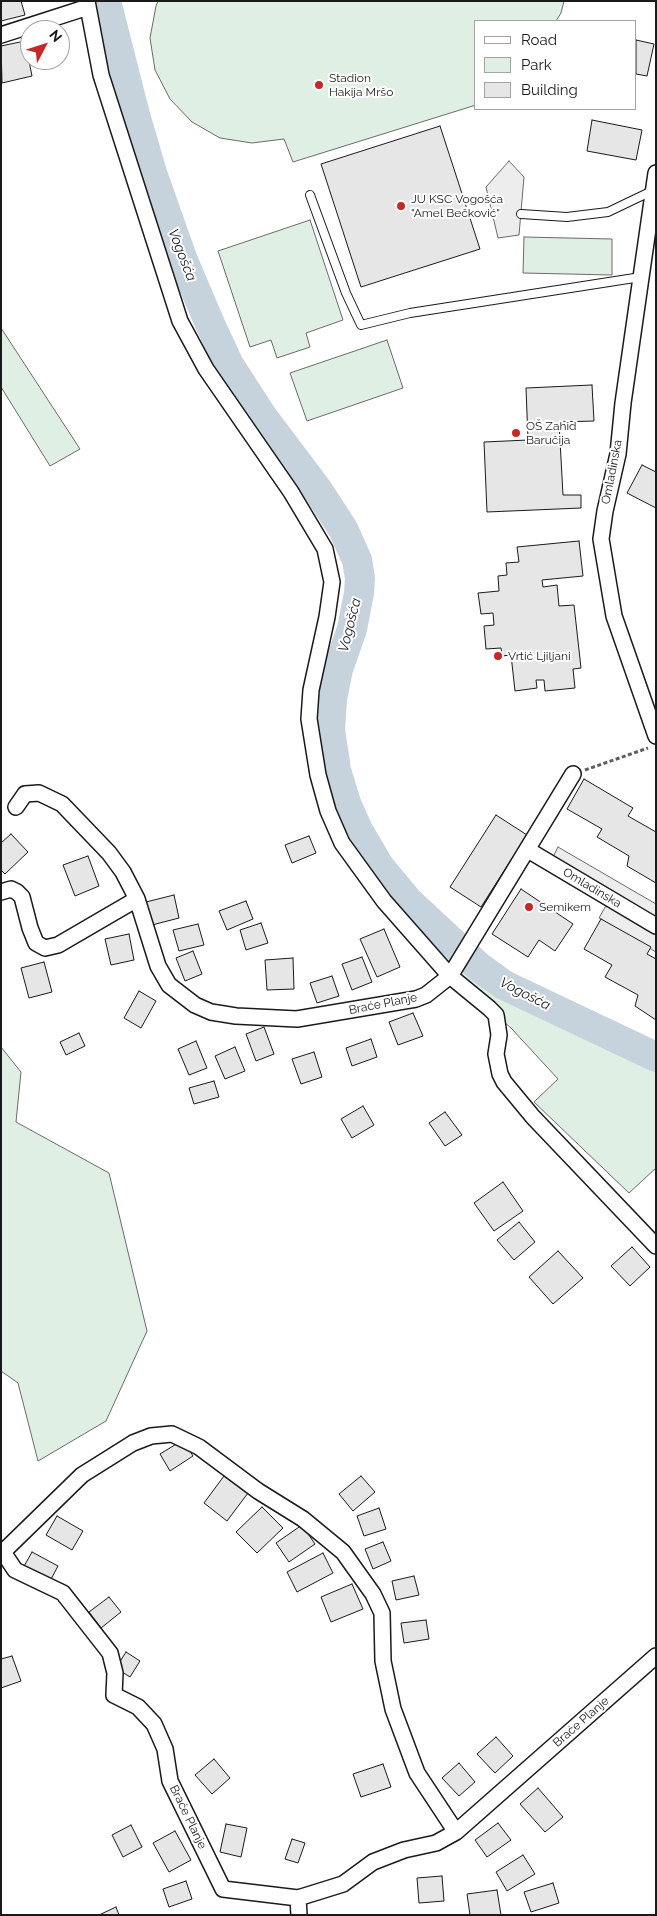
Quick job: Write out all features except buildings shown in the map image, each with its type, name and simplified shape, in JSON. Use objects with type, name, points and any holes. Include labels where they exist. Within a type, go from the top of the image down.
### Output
[{"type":"street","points":[[1,35],[87,4],[101,75],[180,321],[206,369],[292,492],[325,549],[332,582],[327,617],[311,690],[309,719],[318,775],[328,811],[342,843],[384,901],[454,970],[496,1015],[499,1035],[496,1054],[500,1074],[504,1082],[533,1117],[656,1246]]},
{"type":"street","name":"Omladinska","points":[[656,173],[652,222],[641,277],[623,403],[618,454],[605,511],[601,539],[614,616],[656,736]]},
{"type":"street","points":[[454,970],[573,774]]},
{"type":"street","name":"Braće Planje","points":[[16,807],[25,794],[39,793],[62,804],[109,853],[123,872],[137,899],[158,966],[170,985],[195,1005],[211,1012],[236,1016],[298,1019],[416,999],[426,995],[454,970]]},
{"type":"street","name":"Omladinska","points":[[528,850],[656,926]]},
{"type":"street","points":[[1,892],[11,889],[22,897],[36,943],[45,948],[58,945],[137,899]]},
{"type":"street","name":"Braće Planje","points":[[456,1832],[417,1773],[394,1708],[383,1661],[382,1613],[373,1594],[343,1552],[303,1519],[258,1492],[199,1447],[172,1434],[151,1436],[133,1443],[82,1475],[3,1552],[15,1570],[64,1593],[110,1653],[115,1673],[114,1695],[138,1707],[154,1724],[165,1748],[170,1781],[223,1889],[298,1898],[343,1884],[373,1862],[404,1850],[436,1842],[456,1832],[656,1656]]},
{"type":"street","points":[[298,1898],[299,1915]]},
{"type":"lane","points":[[521,214],[567,217],[608,212],[654,190]]},
{"type":"lane","points":[[310,195],[346,293],[361,325],[410,313],[641,277]]},
{"type":"path","points":[[573,774],[656,745]]},
{"type":"green space","name":"Stadion Hakija Mršo","points":[[158,1],[564,1],[561,13],[557,20],[474,20],[474,106],[293,162],[284,139],[252,143],[220,138],[192,122],[170,99],[155,70],[150,38]]},
{"type":"green space","points":[[310,220],[343,320],[306,333],[310,347],[277,358],[271,340],[250,347],[218,251]]},
{"type":"green space","points":[[524,237],[612,239],[612,275],[523,273]]},
{"type":"green space","points":[[1,328],[80,449],[50,466],[1,387]]},
{"type":"green space","points":[[387,340],[403,388],[307,421],[290,373]]},
{"type":"green space","points":[[346,803],[358,830],[379,866],[409,902],[479,967],[504,985],[656,1057],[656,1168],[629,1193],[534,1102],[558,1079],[511,1028],[384,901],[328,811]]},
{"type":"green space","points":[[1,1047],[21,1072],[16,1122],[109,1173],[147,1331],[106,1421],[38,1461],[18,1383],[1,1371]]},
{"type":"shaded area","points":[[509,161],[524,177],[519,235],[498,238],[486,187]]},
{"type":"shaded area","points":[[558,847],[656,904],[656,920],[552,859]]},
{"type":"shaded area","points":[[608,902],[656,931],[656,952],[599,918]]},
{"type":"waterway","name":"Vogošća","points":[[106,1],[152,173],[182,258],[210,324],[229,365],[262,416],[317,489],[343,529],[357,560],[360,578],[359,593],[352,629],[338,669],[332,699],[330,730],[336,770],[346,803],[358,830],[379,866],[409,902],[479,967],[504,985],[656,1057]]},
{"type":"place","name":"Stadion Hakija Mršo","points":[[319,85]]},
{"type":"place","name":"JU KSC Vogošća \"Amel Bečković\"","points":[[401,206]]},
{"type":"place","name":"OŠ Zahid Baručija","points":[[516,433]]},
{"type":"place","name":"Vrtić Ljiljani","points":[[498,656]]},
{"type":"place","name":"Semikem","points":[[529,907]]}]
